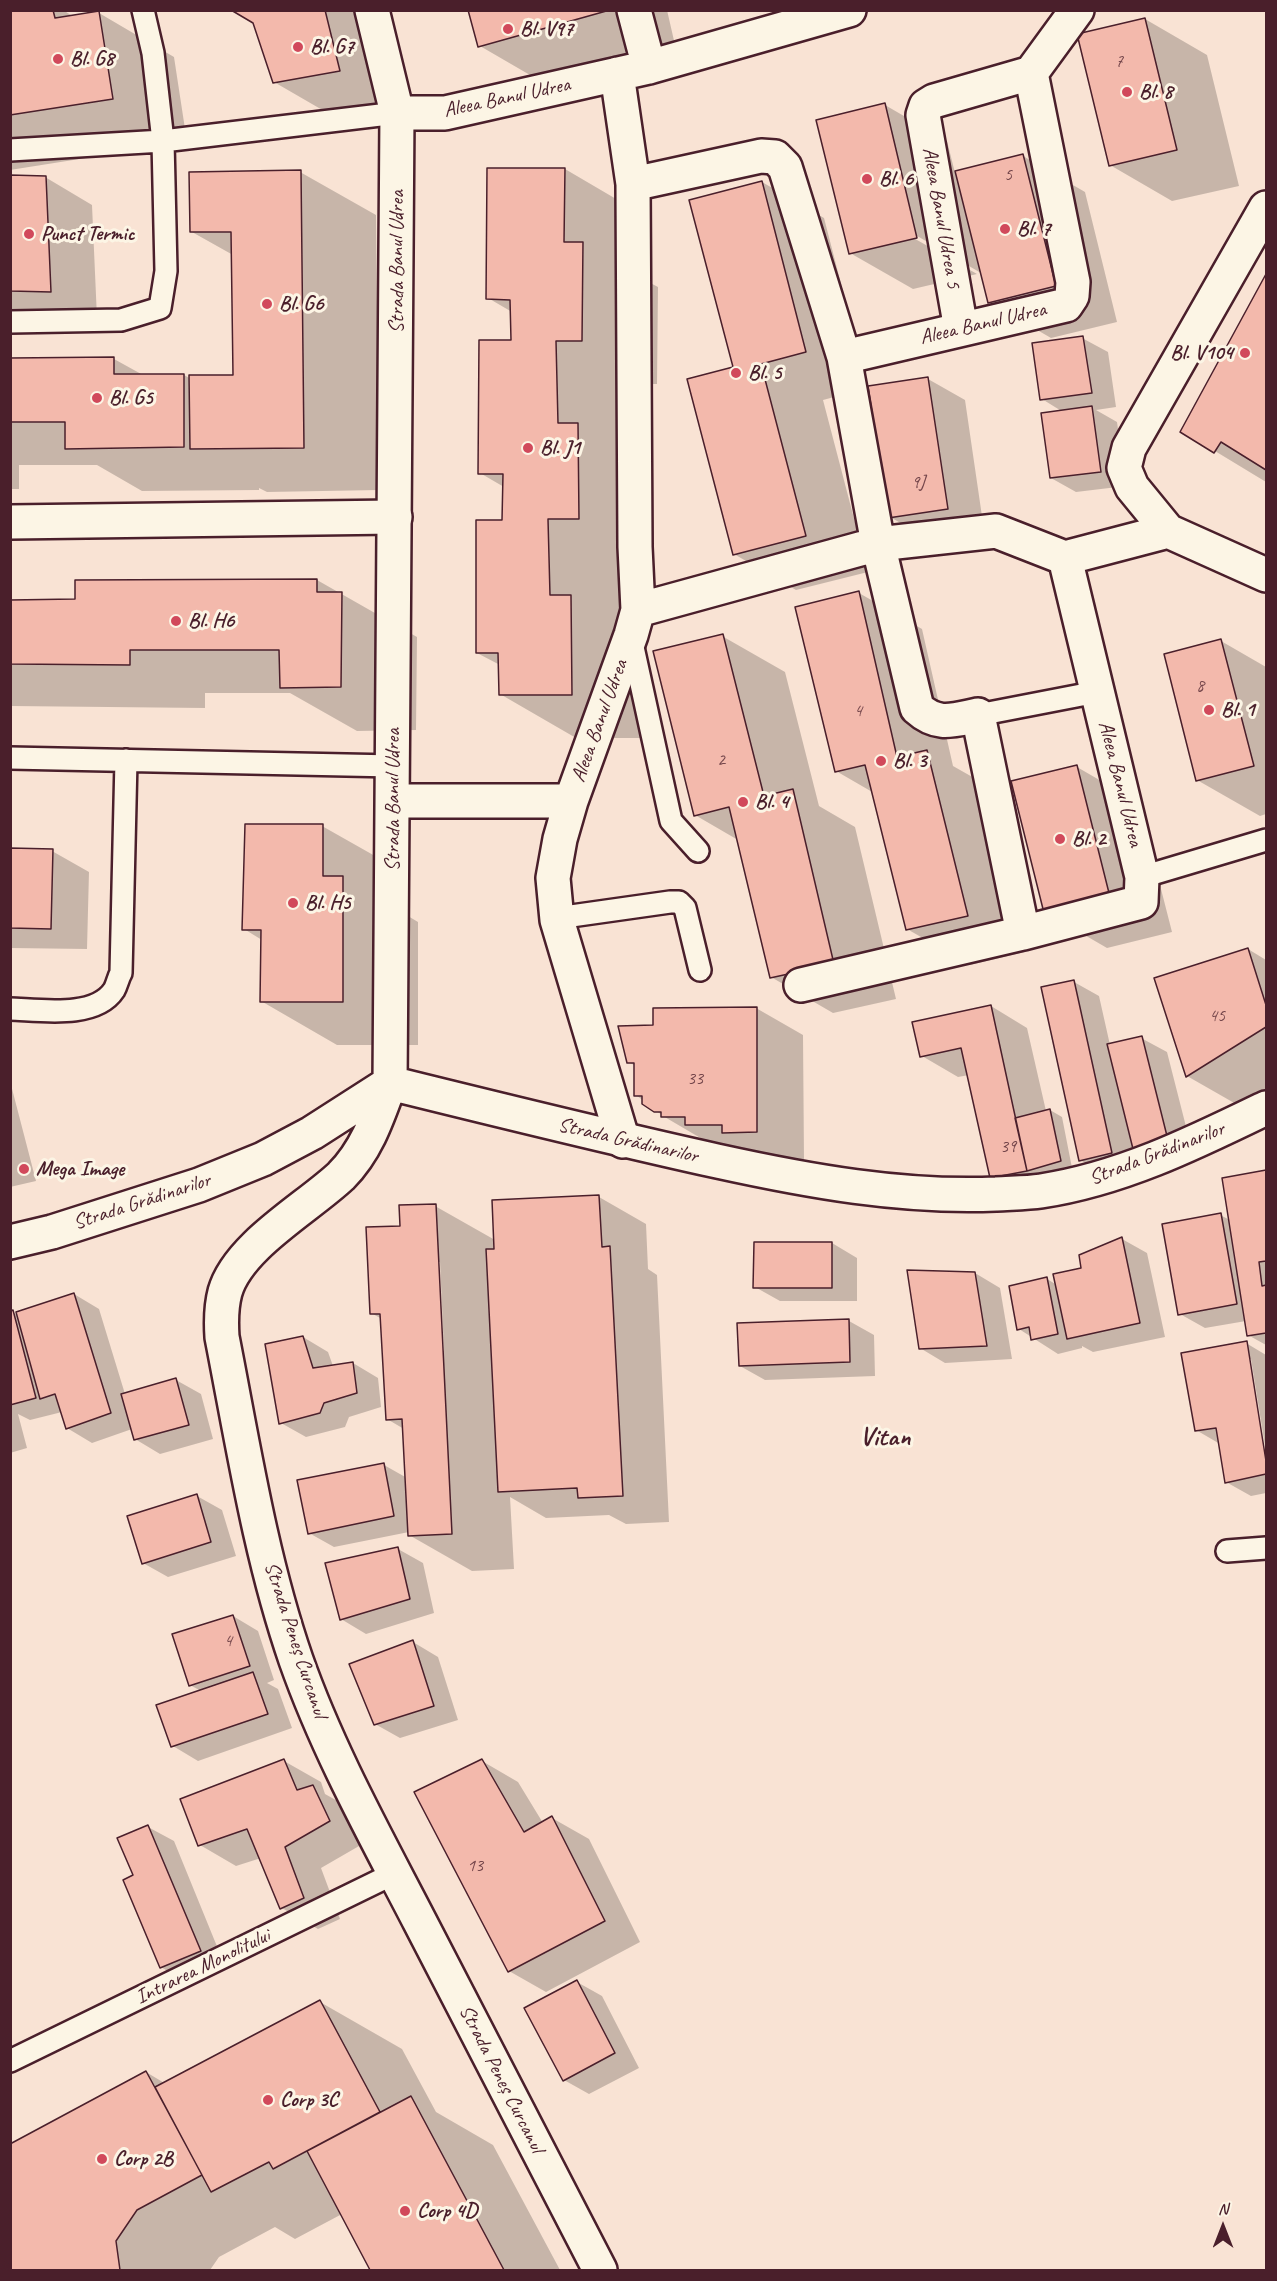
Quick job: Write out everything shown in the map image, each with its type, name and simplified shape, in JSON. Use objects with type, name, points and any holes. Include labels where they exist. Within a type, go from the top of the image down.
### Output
[{"type":"street","name":"Strada Banul Udrea","points":[[372,10],[397,112],[394,801],[390,1083]]},
{"type":"street","points":[[634,10],[649,67]]},
{"type":"street","name":"Aleea Banul Udrea","points":[[397,112],[445,113],[649,67],[849,10]]},
{"type":"street","points":[[1031,73],[1077,10]]},
{"type":"street","name":"Aleea Banul Udrea","points":[[844,357],[1066,305],[1072,296],[1073,282],[1031,73]]},
{"type":"street","name":"Aleea Banul Udrea 5","points":[[961,329],[923,115],[926,106],[934,101],[1031,73]]},
{"type":"street","name":"Aleea Banul Udrea","points":[[394,801],[571,801],[634,622],[633,184],[617,74]]},
{"type":"street","name":"Aleea Banul Udrea","points":[[633,184],[761,156],[776,157],[786,167],[844,357],[878,544],[917,708],[926,716],[943,722],[978,716]]},
{"type":"street","points":[[1266,208],[1129,448],[1124,468],[1132,487],[1168,531],[1266,575]]},
{"type":"street","points":[[10,522],[395,517]]},
{"type":"street","points":[[634,622],[878,544],[996,531],[1065,558],[1168,531]]},
{"type":"street","name":"Aleea Banul Udrea","points":[[801,985],[1023,933],[1141,902],[1142,877],[1065,558]]},
{"type":"street","points":[[978,716],[1023,933]]},
{"type":"street","points":[[571,801],[560,839],[553,878],[557,918],[623,1141]]},
{"type":"street","name":"Strada Grădinarilor","points":[[10,1242],[52,1232],[200,1185],[263,1159],[312,1133],[390,1083],[623,1141],[775,1173],[836,1184],[967,1195],[1039,1192],[1096,1180],[1195,1143],[1266,1108]]},
{"type":"street","name":"Strada Peneș Curcanul","points":[[390,1083],[375,1125],[360,1152],[342,1175],[256,1247],[238,1265],[225,1290],[221,1312],[222,1337],[255,1506],[296,1659],[323,1729],[600,2271]]},
{"type":"lane","points":[[10,322],[120,320],[160,308],[166,272],[163,141],[153,53],[143,10]]},
{"type":"lane","points":[[10,150],[163,141],[397,112]]},
{"type":"lane","points":[[634,622],[671,821],[698,851]]},
{"type":"lane","name":"Aleea Banul Udrea","points":[[978,716],[1097,692]]},
{"type":"lane","points":[[10,758],[394,766]]},
{"type":"lane","points":[[10,1009],[80,1010],[101,1003],[114,991],[120,973],[126,760]]},
{"type":"lane","name":"Aleea Banul Udrea","points":[[1142,877],[1266,840]]},
{"type":"lane","points":[[557,918],[679,902],[685,908],[700,970]]},
{"type":"lane","points":[[1227,1551],[1266,1548]]},
{"type":"lane","name":"Intrarea Monolitului","points":[[10,2061],[395,1873]]},
{"type":"building","name":"Bl. G8","points":[[10,10],[53,10],[55,18],[99,11],[113,99],[10,115]]},
{"type":"building","name":"Bl. G7","points":[[231,10],[325,10],[340,71],[273,83],[253,23]]},
{"type":"building","name":"Bl. V97","points":[[468,10],[610,10],[478,47]]},
{"type":"building","name":"Bl. 8","points":[[1145,18],[1177,150],[1109,166],[1077,34]]},
{"type":"building","name":"Bl. 6","points":[[885,103],[917,238],[849,254],[816,120]]},
{"type":"building","name":"Bl. 7","points":[[1023,154],[1056,286],[988,303],[955,171]]},
{"type":"building","name":"Bl. J1","points":[[487,168],[565,168],[564,242],[583,242],[582,341],[556,341],[558,423],[578,423],[579,519],[548,519],[550,595],[571,595],[572,695],[499,695],[498,653],[476,653],[476,520],[502,520],[503,474],[478,474],[479,340],[511,340],[510,300],[486,299]]},
{"type":"building","name":"Bl. G6","points":[[301,170],[304,448],[190,449],[189,375],[233,375],[231,232],[190,232],[189,172]]},
{"type":"building","name":"Punct Termic","points":[[10,175],[46,176],[51,292],[10,291]]},
{"type":"building","name":"Bl. 5","points":[[762,181],[806,352],[761,364],[806,536],[733,555],[687,379],[733,367],[689,200]]},
{"type":"building","name":"Bl. V104","points":[[1266,274],[1266,470],[1221,442],[1214,453],[1180,432]]},
{"type":"building","points":[[1083,336],[1092,393],[1040,400],[1032,343]]},
{"type":"building","name":"Bl. G5","points":[[114,357],[114,374],[184,374],[184,447],[65,449],[65,422],[10,422],[10,358]]},
{"type":"building","points":[[928,377],[948,509],[888,518],[868,386]]},
{"type":"building","points":[[1092,406],[1101,472],[1050,478],[1041,413]]},
{"type":"building","name":"Bl. H6","points":[[317,579],[317,592],[342,592],[341,687],[280,688],[279,650],[130,650],[130,665],[10,664],[10,600],[75,599],[75,580]]},
{"type":"building","name":"Bl. 3","points":[[859,591],[897,757],[927,750],[968,916],[906,930],[865,765],[835,772],[795,607]]},
{"type":"building","name":"Bl. 4","points":[[723,634],[764,796],[793,789],[834,964],[770,978],[729,807],[694,816],[653,651]]},
{"type":"building","name":"Bl. 1","points":[[1221,639],[1254,766],[1196,781],[1164,654]]},
{"type":"building","name":"Bl. 2","points":[[1077,765],[1110,897],[1044,913],[1011,781]]},
{"type":"building","name":"Bl. H5","points":[[245,824],[323,824],[323,876],[343,876],[343,1002],[260,1002],[261,930],[242,930]]},
{"type":"building","points":[[10,848],[53,849],[51,929],[10,928]]},
{"type":"building","points":[[1248,948],[1266,1005],[1266,1027],[1186,1077],[1154,978]]},
{"type":"building","points":[[1074,980],[1112,1153],[1079,1161],[1041,987]]},
{"type":"building","points":[[991,1005],[1027,1171],[990,1178],[961,1048],[920,1057],[912,1022]]},
{"type":"building","points":[[757,1007],[757,1132],[722,1133],[722,1125],[685,1125],[685,1117],[661,1117],[661,1112],[654,1112],[642,1104],[642,1096],[634,1096],[634,1063],[627,1063],[618,1026],[653,1025],[653,1008]]},
{"type":"building","points":[[1142,1036],[1168,1140],[1133,1149],[1107,1044]]},
{"type":"building","points":[[1050,1109],[1061,1161],[1027,1171],[1015,1118]]},
{"type":"building","points":[[1266,1170],[1266,1261],[1259,1262],[1262,1286],[1266,1285],[1266,1333],[1247,1336],[1222,1178]]},
{"type":"building","points":[[599,1195],[602,1247],[610,1246],[623,1496],[578,1498],[577,1488],[498,1492],[486,1249],[494,1249],[492,1200]]},
{"type":"building","points":[[436,1204],[452,1534],[408,1536],[402,1419],[386,1420],[380,1314],[370,1314],[366,1227],[400,1226],[399,1205]]},
{"type":"building","points":[[1221,1213],[1237,1304],[1178,1315],[1162,1224]]},
{"type":"building","points":[[1122,1237],[1140,1323],[1067,1339],[1053,1274],[1081,1268],[1079,1255]]},
{"type":"building","points":[[754,1242],[832,1242],[832,1288],[753,1288]]},
{"type":"building","points":[[907,1270],[975,1272],[987,1346],[919,1349]]},
{"type":"building","points":[[1047,1277],[1058,1334],[1031,1340],[1029,1327],[1017,1330],[1009,1286]]},
{"type":"building","points":[[74,1293],[111,1413],[66,1429],[55,1394],[40,1399],[16,1312]]},
{"type":"building","points":[[13,1310],[36,1398],[10,1405],[10,1311]]},
{"type":"building","points":[[849,1319],[850,1362],[739,1366],[737,1323]]},
{"type":"building","points":[[303,1336],[313,1368],[353,1362],[357,1393],[324,1403],[320,1413],[279,1424],[265,1344]]},
{"type":"building","points":[[1247,1341],[1266,1461],[1266,1474],[1225,1483],[1216,1428],[1195,1431],[1181,1353]]},
{"type":"building","points":[[176,1378],[189,1425],[134,1440],[121,1394]]},
{"type":"building","points":[[384,1463],[394,1516],[308,1534],[297,1480]]},
{"type":"building","points":[[197,1494],[211,1542],[142,1564],[127,1516]]},
{"type":"building","points":[[398,1547],[410,1599],[340,1620],[325,1563]]},
{"type":"building","points":[[233,1615],[250,1666],[189,1686],[172,1634]]},
{"type":"building","points":[[413,1640],[434,1706],[374,1725],[349,1664]]},
{"type":"building","points":[[253,1672],[268,1714],[171,1747],[156,1705]]},
{"type":"building","points":[[284,1759],[297,1790],[313,1785],[330,1821],[285,1847],[304,1898],[280,1909],[247,1829],[198,1846],[180,1799]]},
{"type":"building","points":[[482,1759],[524,1832],[552,1816],[605,1921],[508,1972],[414,1792]]},
{"type":"building","points":[[148,1825],[201,1951],[160,1968],[123,1880],[133,1875],[117,1838]]},
{"type":"building","points":[[577,1980],[615,2053],[563,2081],[524,2008]]},
{"type":"building","name":"Corp 3C","points":[[320,2000],[380,2112],[273,2169],[269,2162],[211,2192],[155,2087]]},
{"type":"building","name":"Corp 2B","points":[[146,2071],[202,2175],[137,2210],[116,2241],[120,2270],[11,2270],[10,2144]]},
{"type":"building","name":"Corp 4D","points":[[411,2096],[504,2270],[370,2270],[307,2151]]},
{"type":"place","name":"Bl. V97","points":[[508,29]]},
{"type":"place","name":"Bl. G7","points":[[298,47]]},
{"type":"place","name":"Bl. G8","points":[[58,59]]},
{"type":"place","name":"Bl. 8","points":[[1127,92]]},
{"type":"place","name":"Bl. 6","points":[[867,179]]},
{"type":"place","name":"Bl. 7","points":[[1005,229]]},
{"type":"place","name":"Punct Termic","points":[[29,234]]},
{"type":"place","name":"Bl. G6","points":[[267,304]]},
{"type":"place","name":"Bl. V104","points":[[1245,353]]},
{"type":"place","name":"Bl. 5","points":[[736,373]]},
{"type":"place","name":"Bl. G5","points":[[97,398]]},
{"type":"place","name":"Bl. J1","points":[[528,448]]},
{"type":"place","name":"Bl. H6","points":[[176,621]]},
{"type":"place","name":"Bl. 1","points":[[1209,710]]},
{"type":"place","name":"Bl. 3","points":[[881,761]]},
{"type":"place","name":"Bl. 4","points":[[743,802]]},
{"type":"place","name":"Bl. 2","points":[[1060,839]]},
{"type":"place","name":"Bl. H5","points":[[293,903]]},
{"type":"place","name":"Mega Image","points":[[24,1169]]},
{"type":"place","name":"Corp 3C","points":[[268,2100]]},
{"type":"place","name":"Corp 2B","points":[[102,2159]]},
{"type":"place","name":"Corp 4D","points":[[405,2211]]},
{"type":"district","name":"Vitan","points":[[885,1438]]}]
